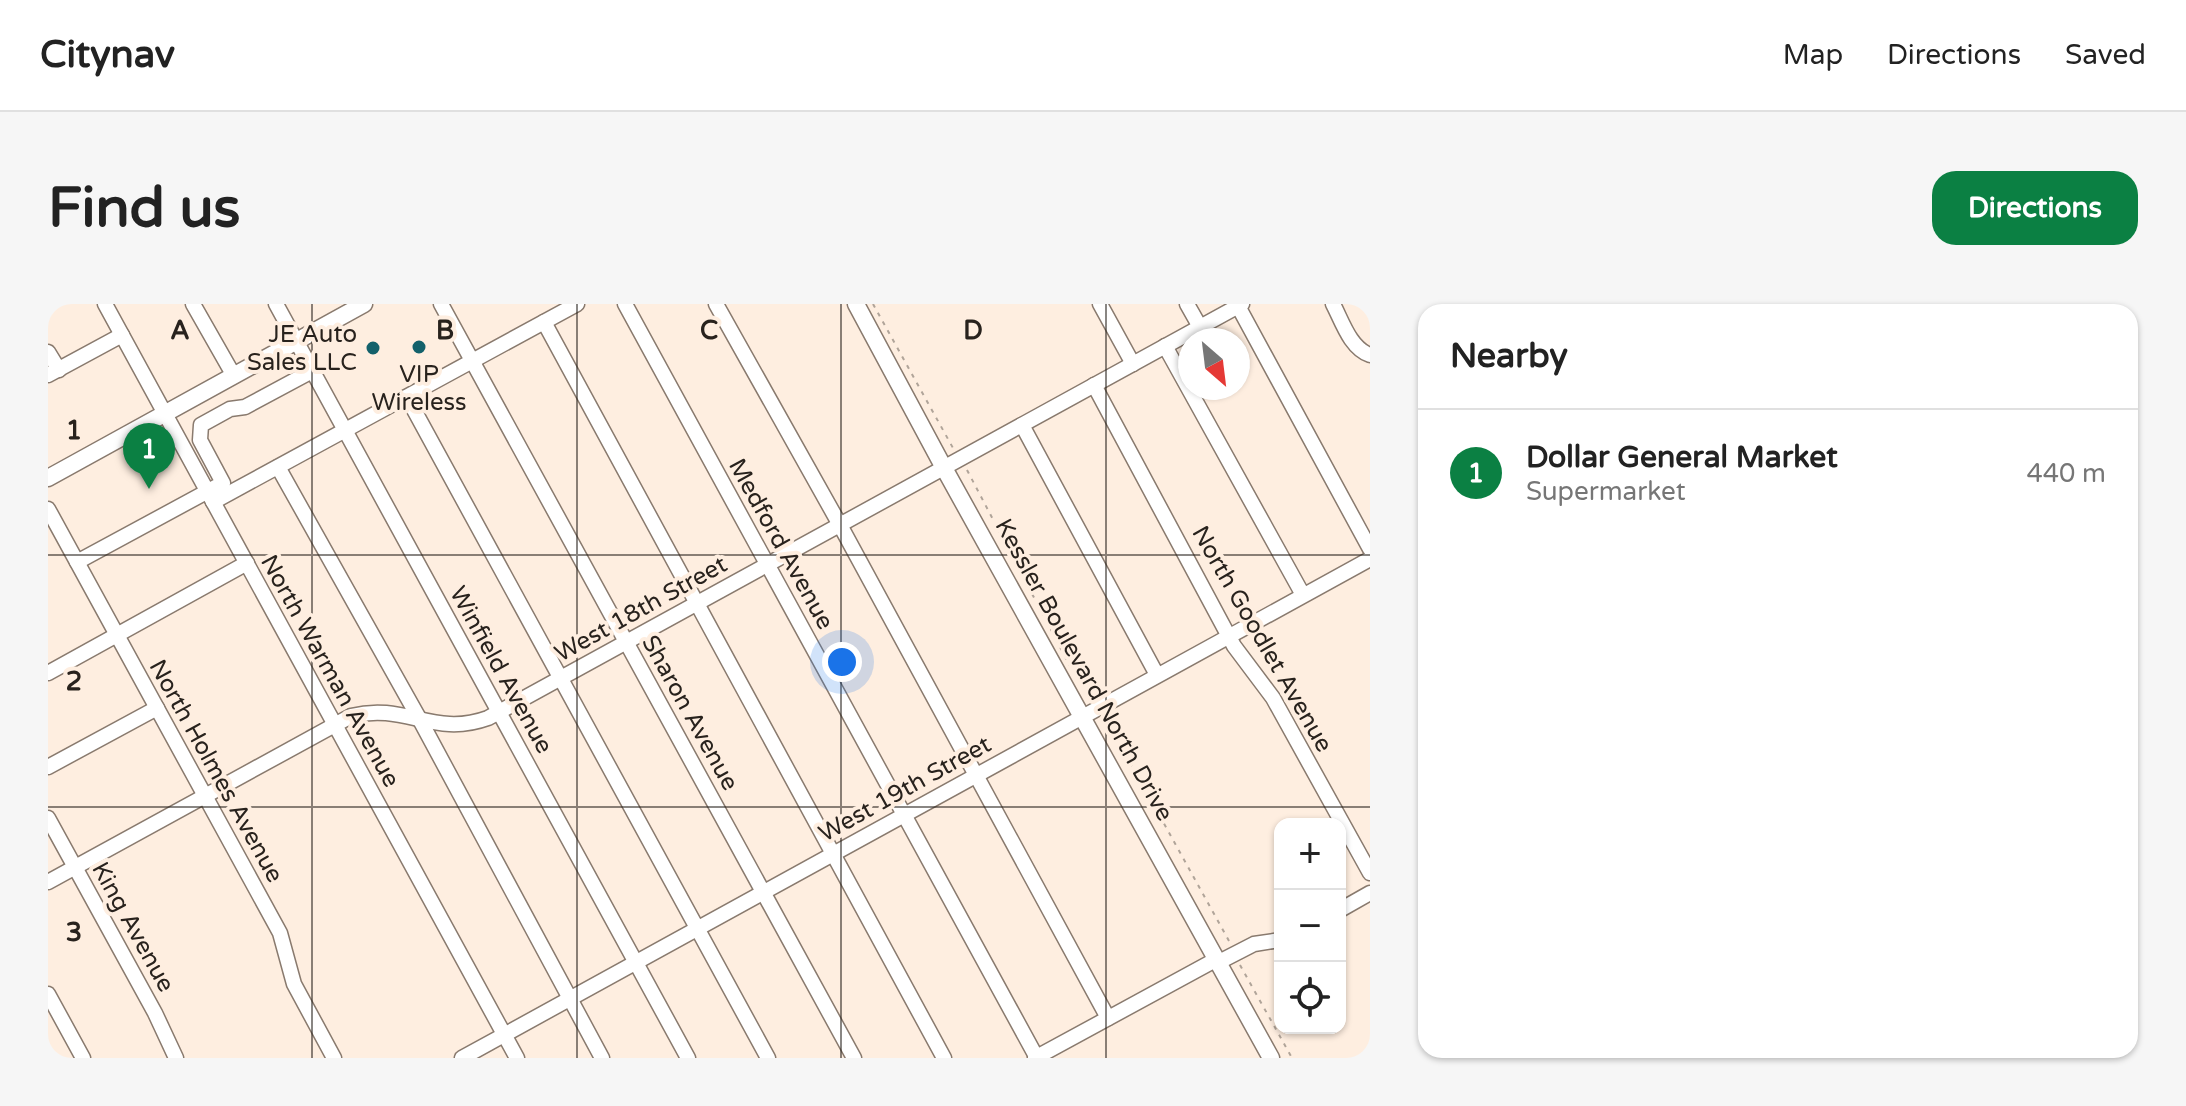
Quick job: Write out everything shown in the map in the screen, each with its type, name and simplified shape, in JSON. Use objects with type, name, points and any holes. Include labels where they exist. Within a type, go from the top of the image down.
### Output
[{"type":"main road","name":"Kessler Boulevard North Drive","points":[[856,304],[1271,1058]]},
{"type":"main road","points":[[48,478],[359,305]]},
{"type":"street","name":"North Warman Avenue","points":[[105,304],[517,1058]]},
{"type":"street","points":[[193,304],[234,376]]},
{"type":"street","name":"Winfield Avenue","points":[[276,304],[688,1058]]},
{"type":"street","name":"Sharon Avenue","points":[[441,304],[854,1058]]},
{"type":"street","points":[[77,562],[278,467],[577,304]]},
{"type":"street","name":"Medford Avenue","points":[[625,304],[1036,1058]]},
{"type":"street","points":[[716,304],[1108,1018]]},
{"type":"street","points":[[1100,304],[1133,364]]},
{"type":"street","points":[[1187,304],[1200,327]]},
{"type":"street","points":[[1333,304],[1354,344],[1370,355]]},
{"type":"street","points":[[1240,305],[1370,549]]},
{"type":"street","name":"West 18th Street","points":[[48,882],[351,716],[376,711],[401,713],[439,725],[459,725],[499,712],[1240,305]]},
{"type":"street","points":[[544,322],[944,1058]]},
{"type":"street","points":[[48,352],[53,372],[122,335]]},
{"type":"street","points":[[1165,346],[1303,595]]},
{"type":"street","points":[[210,497],[223,483],[200,440],[201,425],[230,409],[245,407],[312,371]]},
{"type":"street","points":[[217,385],[230,409]]},
{"type":"street","name":"North Goodlet Avenue","points":[[1094,385],[1229,636],[1243,660],[1273,698],[1370,873]]},
{"type":"street","points":[[407,397],[768,1058]]},
{"type":"street","points":[[1022,425],[1157,675]]},
{"type":"street","points":[[184,449],[200,440]]},
{"type":"street","points":[[278,467],[420,720],[602,1058]]},
{"type":"street","name":"North Holmes Avenue","points":[[48,509],[280,933],[294,984],[334,1058]]},
{"type":"street","name":"West 19th Street","points":[[462,1058],[1370,559]]},
{"type":"street","points":[[48,673],[247,563]]},
{"type":"street","points":[[48,767],[157,708]]},
{"type":"street","name":"King Avenue","points":[[48,818],[155,1013],[176,1058]]},
{"type":"street","points":[[1346,907],[1370,893]]},
{"type":"street","points":[[1036,1058],[1218,960],[1254,944],[1274,941]]},
{"type":"street","points":[[48,996],[83,1058]]},
{"type":"path","points":[[873,304],[949,441],[962,458],[972,485],[1075,674]]},
{"type":"path","points":[[1098,707],[1109,719],[1111,728],[1292,1058]]},
{"type":"place","name":"VIP Wireless","points":[[419,347]]},
{"type":"place","name":"JE Auto Sales LLC","points":[[373,348]]},
{"type":"place","name":"Dollar General Market","points":[[149,489]]}]
